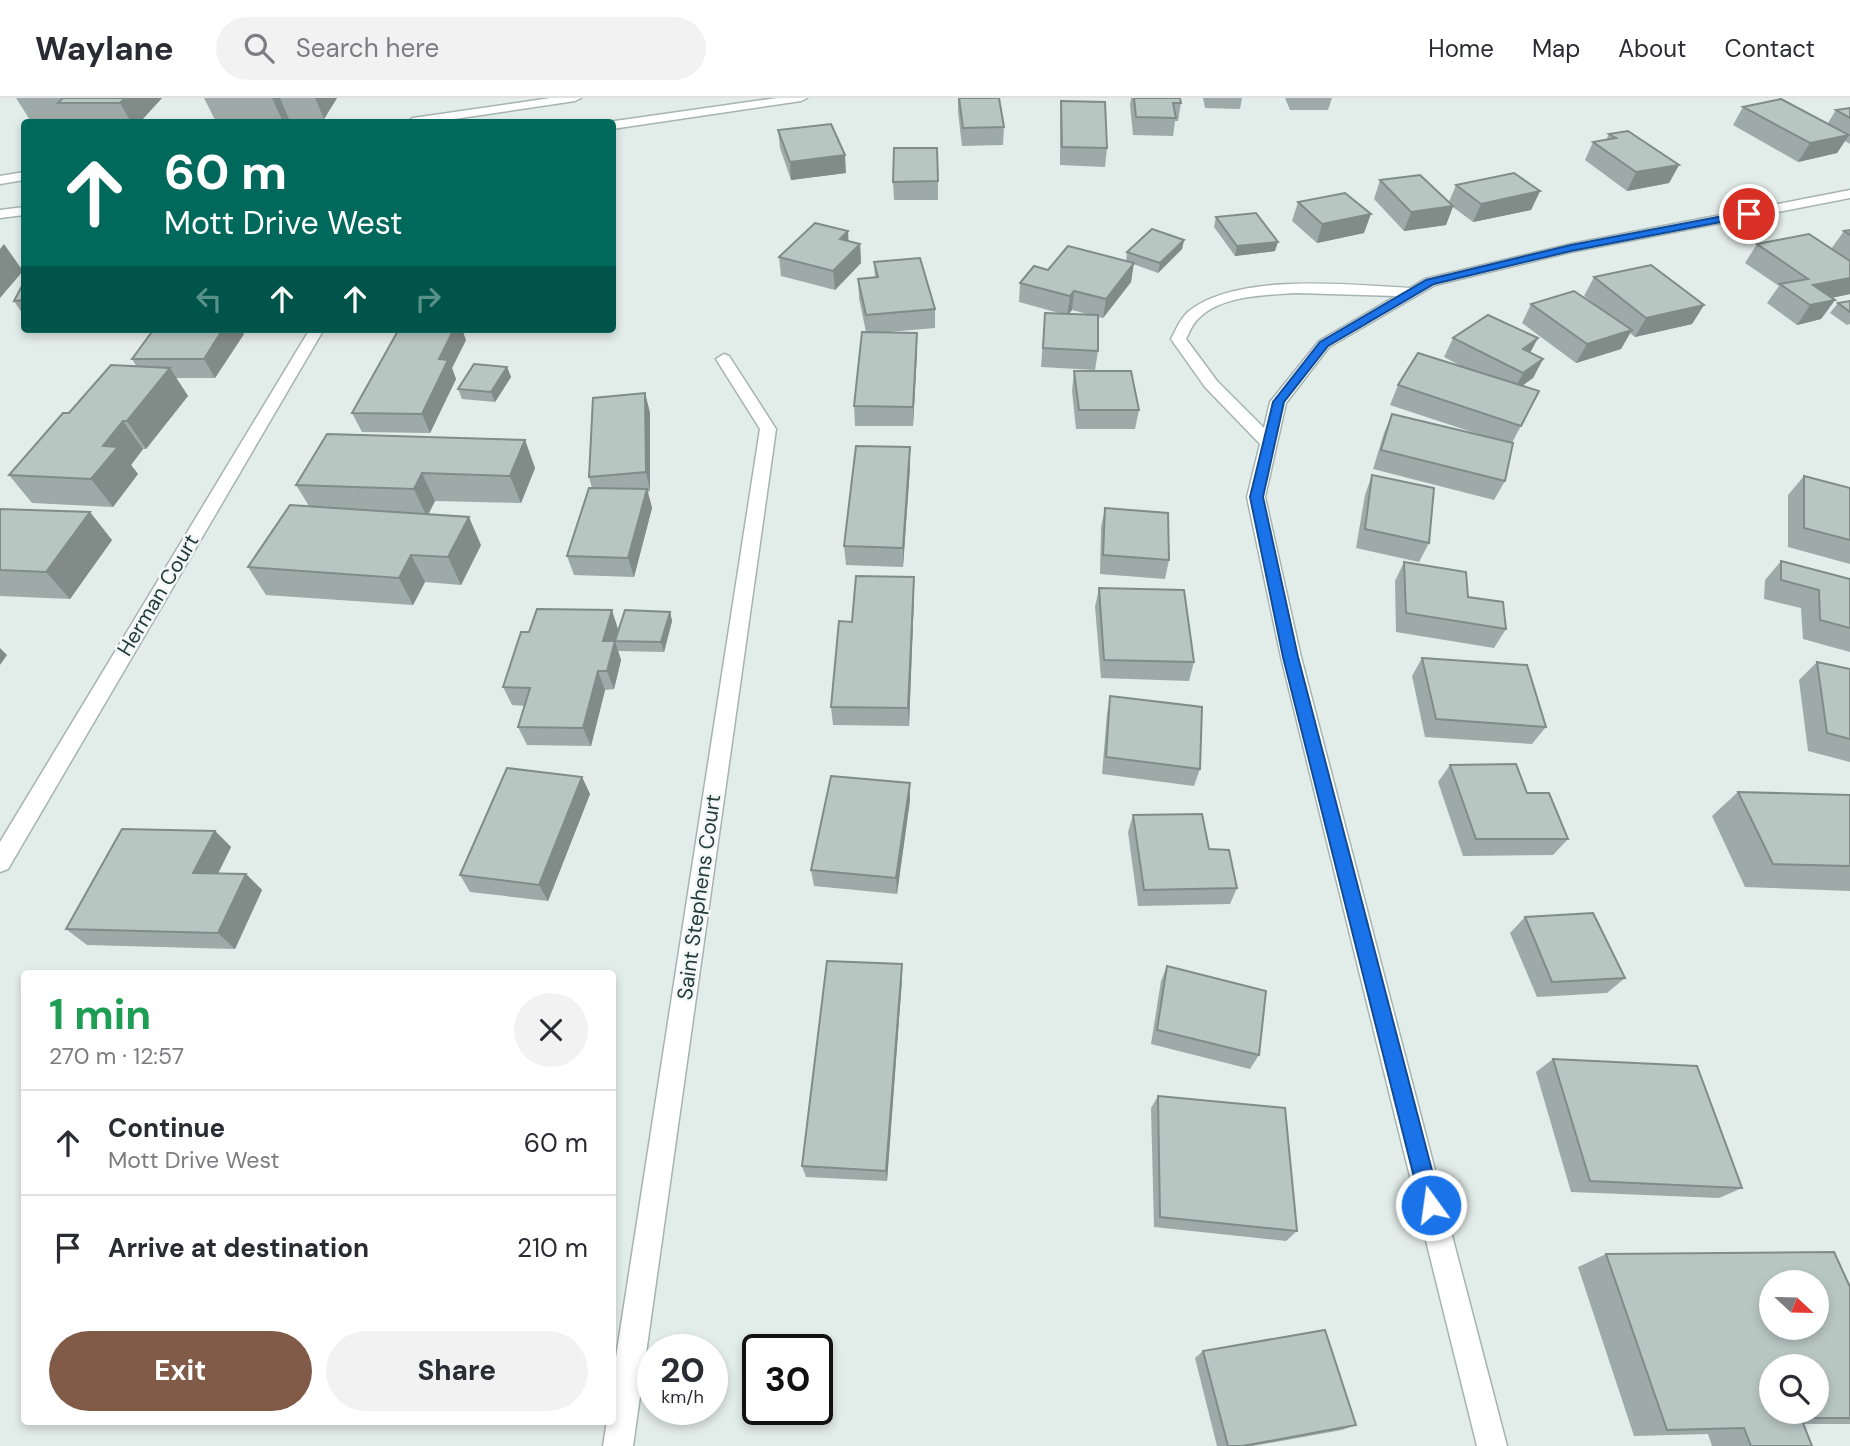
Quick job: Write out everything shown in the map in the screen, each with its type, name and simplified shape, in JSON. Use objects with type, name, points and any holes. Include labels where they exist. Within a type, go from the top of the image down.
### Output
[{"type":"street","points":[[433,119],[575,98]]},
{"type":"street","points":[[616,124],[685,109],[801,98]]},
{"type":"street","points":[[0,180],[21,176]]},
{"type":"street","points":[[1492,1446],[1314,750],[1256,497],[1279,402],[1324,344],[1430,282],[1571,248],[1850,194]]},
{"type":"street","points":[[0,214],[21,211]]},
{"type":"street","points":[[1269,443],[1211,384],[1178,339],[1193,315],[1219,300],[1253,292],[1294,289],[1413,292]]},
{"type":"street","name":"Herman Court","points":[[0,862],[315,333]]},
{"type":"street","name":"Saint Stephens Court","points":[[618,1446],[768,429],[724,359]]},
{"type":"building","points":[[63,98],[125,98],[120,103],[58,103]]},
{"type":"building","points":[[959,98],[999,98],[1004,127],[963,128]]},
{"type":"building","points":[[1134,98],[1180,98],[1181,103],[1173,103],[1176,118],[1136,117]]},
{"type":"building","points":[[1781,99],[1849,135],[1810,143],[1743,107]]},
{"type":"building","points":[[1061,101],[1105,102],[1107,148],[1062,147]]},
{"type":"building","points":[[1850,108],[1850,118],[1836,110]]},
{"type":"building","points":[[831,124],[845,155],[790,162],[778,130]]},
{"type":"building","points":[[1628,131],[1679,165],[1636,172],[1593,142],[1616,138],[1609,134]]},
{"type":"building","points":[[894,148],[937,148],[938,181],[893,182]]},
{"type":"building","points":[[1514,173],[1540,191],[1481,204],[1456,185]]},
{"type":"building","points":[[1420,175],[1453,206],[1411,212],[1380,180]]},
{"type":"building","points":[[1345,193],[1371,214],[1322,224],[1298,202]]},
{"type":"building","points":[[1256,213],[1278,242],[1237,246],[1216,217]]},
{"type":"building","points":[[815,223],[848,231],[840,239],[860,244],[833,271],[779,257]]},
{"type":"building","points":[[1152,229],[1184,240],[1160,263],[1127,252]]},
{"type":"building","points":[[1809,234],[1850,261],[1850,278],[1813,285],[1835,300],[1810,305],[1780,284],[1808,279],[1757,244]]},
{"type":"building","points":[[1068,246],[1134,263],[1106,299],[1074,291],[1070,296],[1020,283],[1034,266],[1048,270]]},
{"type":"building","points":[[920,258],[935,309],[866,315],[858,279],[878,277],[874,262]]},
{"type":"building","points":[[1651,265],[1704,305],[1646,318],[1594,277]]},
{"type":"building","points":[[21,288],[21,300],[14,301]]},
{"type":"building","points":[[1574,291],[1632,330],[1587,344],[1531,304]]},
{"type":"building","points":[[1850,301],[1850,312],[1838,303]]},
{"type":"building","points":[[1045,313],[1098,315],[1098,351],[1043,348]]},
{"type":"building","points":[[1488,315],[1538,338],[1523,349],[1543,359],[1523,373],[1453,338]]},
{"type":"building","points":[[862,332],[917,333],[913,407],[854,406]]},
{"type":"building","points":[[151,333],[220,333],[204,359],[132,359]]},
{"type":"building","points":[[397,333],[452,333],[439,359],[448,360],[422,414],[352,413]]},
{"type":"building","points":[[1418,353],[1539,391],[1521,426],[1398,385]]},
{"type":"building","points":[[474,364],[507,367],[491,392],[458,389]]},
{"type":"building","points":[[111,365],[170,368],[103,446],[118,447],[91,479],[9,475],[63,413],[69,413]]},
{"type":"building","points":[[1074,371],[1131,371],[1139,410],[1079,410]]},
{"type":"building","points":[[645,393],[646,472],[589,477],[593,398]]},
{"type":"building","points":[[1392,414],[1513,443],[1505,481],[1381,450]]},
{"type":"building","points":[[327,434],[525,440],[510,476],[422,473],[414,489],[296,485]]},
{"type":"building","points":[[856,446],[910,447],[903,548],[844,546]]},
{"type":"building","points":[[1372,475],[1434,488],[1429,543],[1365,529]]},
{"type":"building","points":[[1804,476],[1850,488],[1850,540],[1804,528]]},
{"type":"building","points":[[589,488],[647,489],[628,558],[567,556]]},
{"type":"building","points":[[290,505],[469,517],[448,557],[411,555],[399,578],[248,567]]},
{"type":"building","points":[[1105,508],[1168,513],[1169,560],[1103,555]]},
{"type":"building","points":[[0,509],[90,512],[46,572],[0,570]]},
{"type":"building","points":[[1781,561],[1850,579],[1850,628],[1820,620],[1819,590],[1781,580]]},
{"type":"building","points":[[1404,562],[1466,572],[1468,597],[1503,602],[1506,629],[1406,613]]},
{"type":"building","points":[[856,576],[914,577],[908,708],[831,707],[839,621],[852,622]]},
{"type":"building","points":[[1099,588],[1184,590],[1194,662],[1104,660]]},
{"type":"building","points":[[537,609],[612,610],[603,641],[615,641],[607,671],[598,671],[583,728],[518,727],[530,688],[503,687],[521,632],[529,632]]},
{"type":"building","points":[[625,610],[670,612],[661,642],[615,641]]},
{"type":"building","points":[[1422,658],[1527,665],[1546,727],[1436,719]]},
{"type":"building","points":[[1817,662],[1850,669],[1850,739],[1827,733]]},
{"type":"building","points":[[1110,696],[1202,707],[1200,769],[1106,757]]},
{"type":"building","points":[[1516,764],[1527,793],[1549,793],[1568,839],[1476,839],[1450,765]]},
{"type":"building","points":[[507,768],[582,777],[539,885],[460,875]]},
{"type":"building","points":[[831,776],[910,783],[896,878],[811,870]]},
{"type":"building","points":[[1738,792],[1850,795],[1850,866],[1773,864]]},
{"type":"building","points":[[1202,814],[1209,849],[1229,850],[1237,888],[1144,890],[1133,815]]},
{"type":"building","points":[[122,829],[215,831],[193,873],[246,874],[218,933],[66,929]]},
{"type":"building","points":[[1593,913],[1625,978],[1552,982],[1525,917]]},
{"type":"building","points":[[827,961],[902,964],[886,1171],[802,1166]]},
{"type":"building","points":[[1167,966],[1266,991],[1259,1055],[1157,1030]]},
{"type":"building","points":[[1553,1059],[1697,1066],[1742,1188],[1590,1181]]},
{"type":"building","points":[[1158,1096],[1285,1108],[1297,1231],[1160,1217]]},
{"type":"building","points":[[1834,1252],[1850,1287],[1850,1418],[1829,1418],[1829,1354],[1759,1354],[1759,1424],[1803,1424],[1812,1446],[1751,1446],[1744,1428],[1667,1430],[1606,1254]]},
{"type":"building","points":[[1325,1330],[1356,1425],[1243,1446],[1228,1446],[1203,1351]]},
{"type":"route","points":[[1431,1205],[1291,657],[1256,497],[1279,402],[1324,344],[1430,282],[1571,248],[1749,214]]}]
